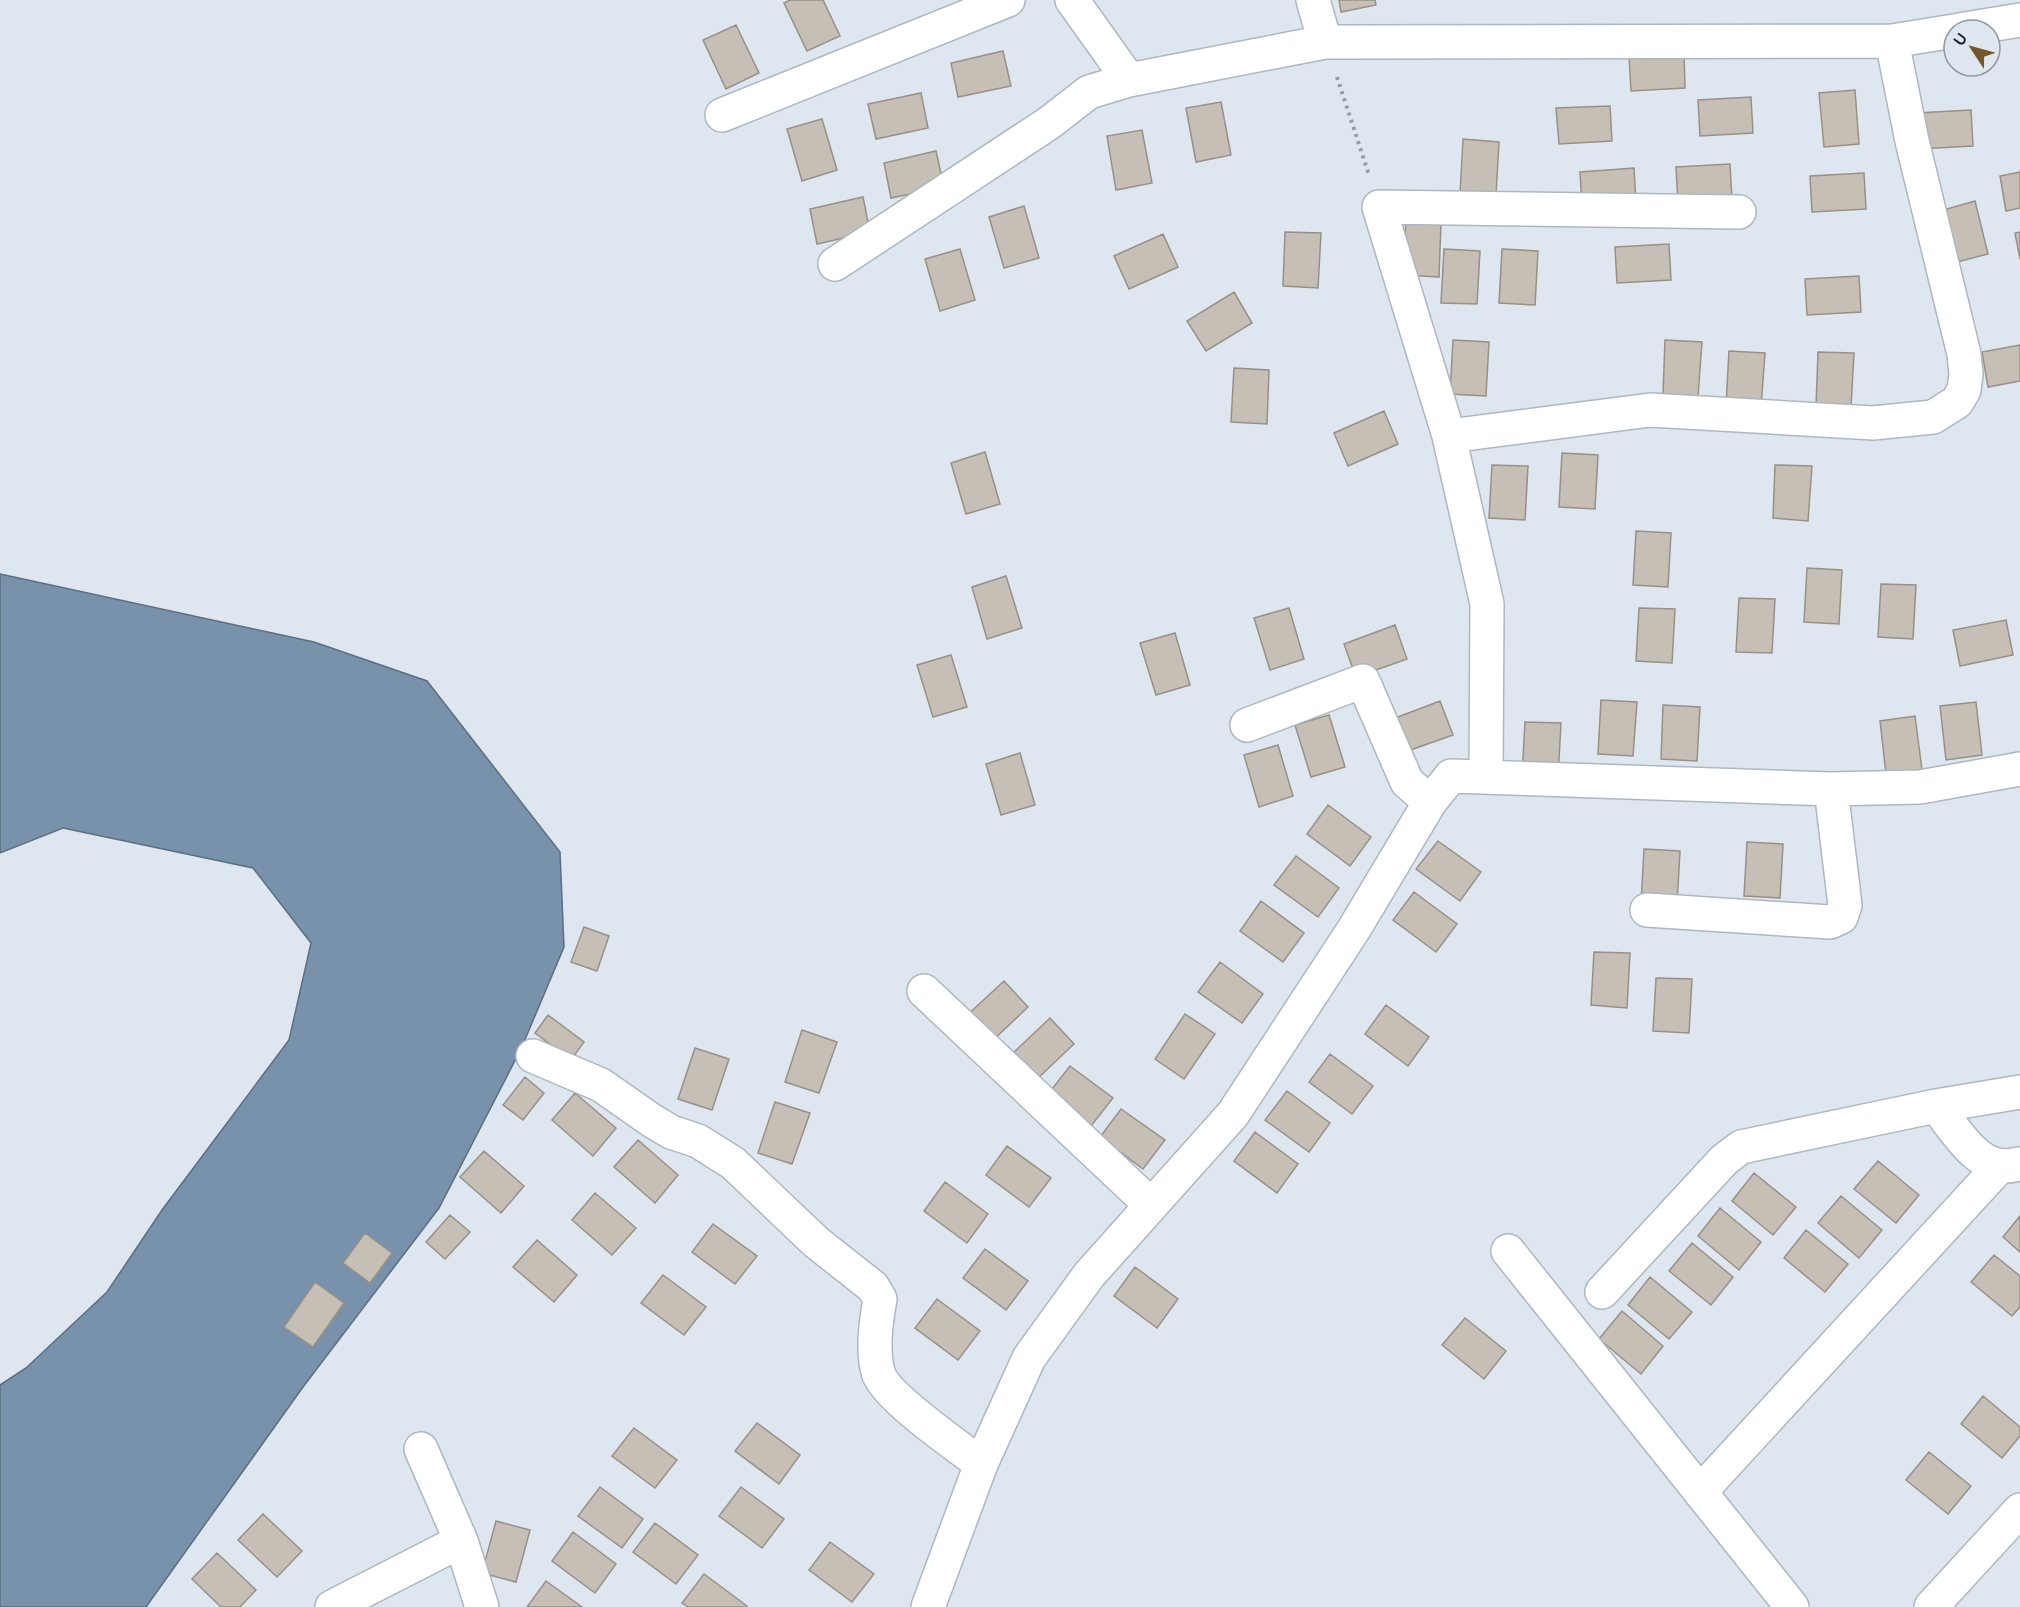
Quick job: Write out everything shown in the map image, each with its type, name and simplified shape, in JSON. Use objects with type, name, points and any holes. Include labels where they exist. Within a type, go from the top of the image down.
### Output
[{"type":"street","points":[[722,115],[1008,0]]},
{"type":"street","points":[[1072,0],[1129,80]]},
{"type":"street","points":[[1313,0],[1325,42]]},
{"type":"street","points":[[2002,23],[2020,20]]},
{"type":"street","points":[[835,264],[1049,123],[1089,92],[1129,80],[1325,42],[1892,41],[1942,33]]},
{"type":"street","points":[[1449,436],[1650,410],[1873,423],[1933,417],[1957,402],[1964,390],[1966,374],[1964,354],[1912,141],[1892,41]]},
{"type":"street","points":[[1486,775],[1487,604],[1449,436],[1379,207],[1739,212]]},
{"type":"street","points":[[1248,725],[1363,681],[1407,782],[1430,802]]},
{"type":"street","points":[[928,1607],[981,1464],[1029,1358],[1089,1275],[1233,1114],[1354,928],[1430,802],[1451,776],[1486,775],[1831,789],[1920,787],[2020,769]]},
{"type":"street","points":[[1647,910],[1830,922],[1841,917],[1845,905],[1831,789]]},
{"type":"street","points":[[924,991],[1151,1205]]},
{"type":"street","points":[[533,1056],[601,1085],[671,1132],[698,1141],[733,1163],[816,1242],[873,1287],[880,1299],[875,1328],[878,1374],[894,1396],[981,1464]]},
{"type":"street","points":[[1602,1292],[1724,1160],[1741,1147],[1936,1106],[2020,1092]]},
{"type":"street","points":[[1700,1492],[2009,1165],[1979,1157],[1936,1106]]},
{"type":"street","points":[[1508,1251],[1792,1607]]},
{"type":"street","points":[[421,1449],[461,1541],[482,1607]]},
{"type":"street","points":[[1932,1607],[2020,1510]]},
{"type":"street","points":[[332,1607],[461,1541]]},
{"type":"path","points":[[1325,42],[1379,207]]},
{"type":"water","points":[[0,574],[314,642],[427,681],[560,852],[564,947],[521,1049],[439,1208],[303,1387],[146,1607],[0,1607],[0,1385],[26,1368],[107,1292],[162,1210],[289,1040],[311,943],[253,868],[63,828],[0,853]]},
{"type":"building","points":[[790,0],[823,0],[840,36],[807,51],[784,3]]},
{"type":"building","points":[[1339,0],[1375,0],[1376,5],[1341,12]]},
{"type":"building","points":[[736,25],[759,73],[726,89],[703,40]]},
{"type":"building","points":[[1003,51],[1011,86],[958,97],[951,63]]},
{"type":"building","points":[[1684,52],[1685,88],[1631,91],[1629,56]]},
{"type":"building","points":[[1855,90],[1859,144],[1824,147],[1819,93]]},
{"type":"building","points":[[921,93],[928,128],[876,139],[868,104]]},
{"type":"building","points":[[1751,97],[1753,133],[1700,136],[1698,100]]},
{"type":"building","points":[[1221,102],[1231,155],[1196,162],[1186,108]]},
{"type":"building","points":[[1610,106],[1612,141],[1559,144],[1556,108]]},
{"type":"building","points":[[1971,110],[1973,146],[1919,149],[1917,113]]},
{"type":"building","points":[[822,119],[837,170],[802,181],[787,129]]},
{"type":"building","points":[[1142,130],[1152,183],[1116,190],[1107,136]]},
{"type":"building","points":[[1463,139],[1499,142],[1496,195],[1460,194]]},
{"type":"building","points":[[936,151],[944,187],[891,198],[884,163]]},
{"type":"building","points":[[1730,164],[1732,200],[1678,203],[1676,167]]},
{"type":"building","points":[[1634,168],[1636,204],[1582,207],[1580,172]]},
{"type":"building","points":[[2020,172],[2020,208],[2006,211],[2000,176]]},
{"type":"building","points":[[1864,173],[1866,209],[1812,212],[1810,176]]},
{"type":"building","points":[[863,197],[870,232],[817,244],[810,209]]},
{"type":"building","points":[[1975,201],[1988,254],[1953,263],[1940,211]]},
{"type":"building","points":[[1024,206],[1039,258],[1004,268],[989,217]]},
{"type":"building","points":[[1406,221],[1441,223],[1439,277],[1402,275]]},
{"type":"building","points":[[1285,232],[1321,233],[1318,288],[1283,286]]},
{"type":"building","points":[[2020,232],[2020,259],[2015,233]]},
{"type":"building","points":[[1163,234],[1178,267],[1129,289],[1114,256]]},
{"type":"building","points":[[1669,244],[1671,280],[1617,283],[1615,247]]},
{"type":"building","points":[[960,249],[975,300],[940,311],[925,259]]},
{"type":"building","points":[[1444,249],[1480,251],[1477,304],[1441,303]]},
{"type":"building","points":[[1502,249],[1538,251],[1535,305],[1499,303]]},
{"type":"building","points":[[1859,276],[1861,312],[1807,315],[1805,279]]},
{"type":"building","points":[[1234,292],[1252,323],[1206,351],[1187,321]]},
{"type":"building","points":[[1453,340],[1489,342],[1486,396],[1450,394]]},
{"type":"building","points":[[1665,340],[1702,342],[1698,396],[1663,394]]},
{"type":"building","points":[[2020,345],[2020,381],[1988,387],[1982,352]]},
{"type":"building","points":[[1729,351],[1765,353],[1761,407],[1726,405]]},
{"type":"building","points":[[1818,352],[1854,353],[1851,407],[1816,406]]},
{"type":"building","points":[[1234,368],[1269,370],[1267,424],[1231,422]]},
{"type":"building","points":[[1384,411],[1398,444],[1348,466],[1334,433]]},
{"type":"building","points":[[985,452],[1000,504],[966,514],[951,463]]},
{"type":"building","points":[[1562,453],[1598,455],[1595,509],[1559,507]]},
{"type":"building","points":[[1492,465],[1528,466],[1525,520],[1489,518]]},
{"type":"building","points":[[1775,465],[1812,466],[1808,521],[1773,518]]},
{"type":"building","points":[[1636,531],[1671,533],[1668,587],[1633,585]]},
{"type":"building","points":[[1807,568],[1842,570],[1839,624],[1804,622]]},
{"type":"building","points":[[1006,576],[1022,628],[987,639],[972,587]]},
{"type":"building","points":[[1881,584],[1916,585],[1913,639],[1878,637]]},
{"type":"building","points":[[1739,598],[1775,599],[1772,653],[1736,652]]},
{"type":"building","points":[[1289,608],[1304,659],[1270,670],[1254,618]]},
{"type":"building","points":[[1639,608],[1675,609],[1672,663],[1636,661]]},
{"type":"building","points":[[2006,620],[2013,655],[1960,666],[1953,630]]},
{"type":"building","points":[[1395,625],[1407,659],[1356,677],[1344,644]]},
{"type":"building","points":[[1175,633],[1190,685],[1156,695],[1140,643]]},
{"type":"building","points":[[951,655],[967,707],[933,717],[917,665]]},
{"type":"building","points":[[1601,700],[1637,702],[1633,756],[1598,754]]},
{"type":"building","points":[[1440,701],[1453,735],[1402,753],[1390,720]]},
{"type":"building","points":[[1976,702],[1982,755],[1946,760],[1940,706]]},
{"type":"building","points":[[1663,705],[1700,707],[1697,761],[1661,759]]},
{"type":"building","points":[[1329,715],[1345,767],[1311,777],[1295,725]]},
{"type":"building","points":[[1915,716],[1922,770],[1886,774],[1880,721]]},
{"type":"building","points":[[1525,722],[1561,723],[1558,778],[1522,776]]},
{"type":"building","points":[[1278,745],[1293,796],[1259,807],[1244,755]]},
{"type":"building","points":[[1020,753],[1035,805],[1001,815],[986,764]]},
{"type":"building","points":[[1328,805],[1371,837],[1350,866],[1307,834]]},
{"type":"building","points":[[1438,841],[1481,872],[1460,901],[1416,869]]},
{"type":"building","points":[[1747,842],[1783,844],[1780,898],[1744,896]]},
{"type":"building","points":[[1644,849],[1680,851],[1677,905],[1641,903]]},
{"type":"building","points":[[1296,856],[1339,888],[1318,917],[1274,885]]},
{"type":"building","points":[[1414,892],[1457,924],[1436,952],[1393,920]]},
{"type":"building","points":[[1261,901],[1304,933],[1283,962],[1240,931]]},
{"type":"building","points":[[584,927],[609,936],[597,971],[571,962]]},
{"type":"building","points":[[1594,952],[1630,953],[1627,1008],[1591,1005]]},
{"type":"building","points":[[1220,962],[1263,994],[1242,1023],[1198,992]]},
{"type":"building","points":[[1656,978],[1692,979],[1689,1033],[1653,1031]]},
{"type":"building","points":[[1004,981],[1028,1007],[989,1044],[964,1018]]},
{"type":"building","points":[[1386,1005],[1429,1037],[1408,1066],[1365,1034]]},
{"type":"building","points":[[1185,1014],[1215,1034],[1184,1079],[1155,1059]]},
{"type":"building","points":[[548,1015],[584,1042],[571,1060],[535,1033]]},
{"type":"building","points":[[1050,1018],[1074,1044],[1035,1081],[1011,1055]]},
{"type":"building","points":[[802,1030],[837,1042],[819,1093],[785,1082]]},
{"type":"building","points":[[695,1048],[729,1059],[712,1110],[678,1099]]},
{"type":"building","points":[[1330,1054],[1373,1086],[1352,1114],[1309,1082]]},
{"type":"building","points":[[1070,1066],[1113,1098],[1091,1126],[1048,1094]]},
{"type":"building","points":[[525,1077],[544,1093],[523,1120],[503,1105]]},
{"type":"building","points":[[1287,1091],[1330,1123],[1309,1152],[1265,1120]]},
{"type":"building","points":[[575,1093],[616,1128],[593,1156],[552,1120]]},
{"type":"building","points":[[775,1102],[810,1113],[792,1164],[758,1153]]},
{"type":"building","points":[[1121,1109],[1165,1140],[1143,1169],[1100,1137]]},
{"type":"building","points":[[1255,1132],[1298,1164],[1277,1193],[1234,1161]]},
{"type":"building","points":[[638,1140],[678,1175],[655,1203],[614,1167]]},
{"type":"building","points":[[1007,1146],[1051,1178],[1029,1207],[986,1175]]},
{"type":"building","points":[[484,1151],[524,1186],[501,1213],[460,1177]]},
{"type":"building","points":[[1878,1161],[1919,1195],[1896,1223],[1854,1189]]},
{"type":"building","points":[[1754,1173],[1796,1207],[1773,1235],[1732,1201]]},
{"type":"building","points":[[945,1182],[988,1214],[967,1243],[924,1211]]},
{"type":"building","points":[[595,1193],[636,1228],[612,1255],[572,1220]]},
{"type":"building","points":[[1841,1196],[1882,1230],[1859,1258],[1818,1223]]},
{"type":"building","points":[[1720,1208],[1761,1242],[1739,1270],[1698,1236]]},
{"type":"building","points":[[450,1215],[470,1232],[445,1259],[426,1242]]},
{"type":"building","points":[[2020,1216],[2020,1252],[2003,1237]]},
{"type":"building","points":[[713,1224],[757,1256],[735,1284],[692,1252]]},
{"type":"building","points":[[1806,1230],[1848,1264],[1825,1292],[1784,1258]]},
{"type":"building","points":[[365,1233],[392,1253],[370,1283],[343,1263]]},
{"type":"building","points":[[537,1240],[577,1275],[554,1302],[513,1267]]},
{"type":"building","points":[[1692,1243],[1733,1277],[1711,1305],[1669,1271]]},
{"type":"building","points":[[985,1249],[1028,1281],[1006,1310],[963,1278]]},
{"type":"building","points":[[1994,1255],[2020,1276],[2020,1307],[2012,1316],[1971,1282]]},
{"type":"building","points":[[1135,1267],[1178,1299],[1157,1328],[1114,1296]]},
{"type":"building","points":[[663,1275],[706,1307],[684,1335],[641,1303]]},
{"type":"building","points":[[1650,1277],[1692,1312],[1669,1339],[1628,1305]]},
{"type":"building","points":[[315,1282],[344,1303],[313,1347],[284,1327]]},
{"type":"building","points":[[937,1299],[980,1331],[958,1360],[915,1328]]},
{"type":"building","points":[[1622,1311],[1663,1346],[1641,1374],[1599,1339]]},
{"type":"building","points":[[1465,1318],[1506,1351],[1484,1379],[1442,1345]]},
{"type":"building","points":[[1983,1396],[2020,1427],[2020,1436],[2002,1458],[1961,1424]]},
{"type":"building","points":[[757,1423],[800,1455],[779,1484],[735,1451]]},
{"type":"building","points":[[634,1428],[677,1460],[655,1488],[612,1456]]},
{"type":"building","points":[[1929,1452],[1971,1486],[1948,1514],[1906,1480]]},
{"type":"building","points":[[600,1487],[643,1519],[622,1548],[578,1516]]},
{"type":"building","points":[[741,1487],[784,1519],[762,1548],[719,1516]]},
{"type":"building","points":[[263,1514],[302,1551],[277,1577],[238,1540]]},
{"type":"building","points":[[496,1521],[530,1530],[516,1582],[482,1573]]},
{"type":"building","points":[[655,1523],[698,1555],[676,1584],[633,1552]]},
{"type":"building","points":[[573,1532],[616,1564],[595,1593],[552,1561]]},
{"type":"building","points":[[830,1542],[874,1574],[852,1602],[809,1570]]},
{"type":"building","points":[[217,1553],[256,1590],[240,1607],[221,1607],[192,1579]]},
{"type":"building","points":[[704,1574],[747,1606],[688,1607],[682,1603]]},
{"type":"building","points":[[546,1581],[582,1607],[527,1607]]}]
